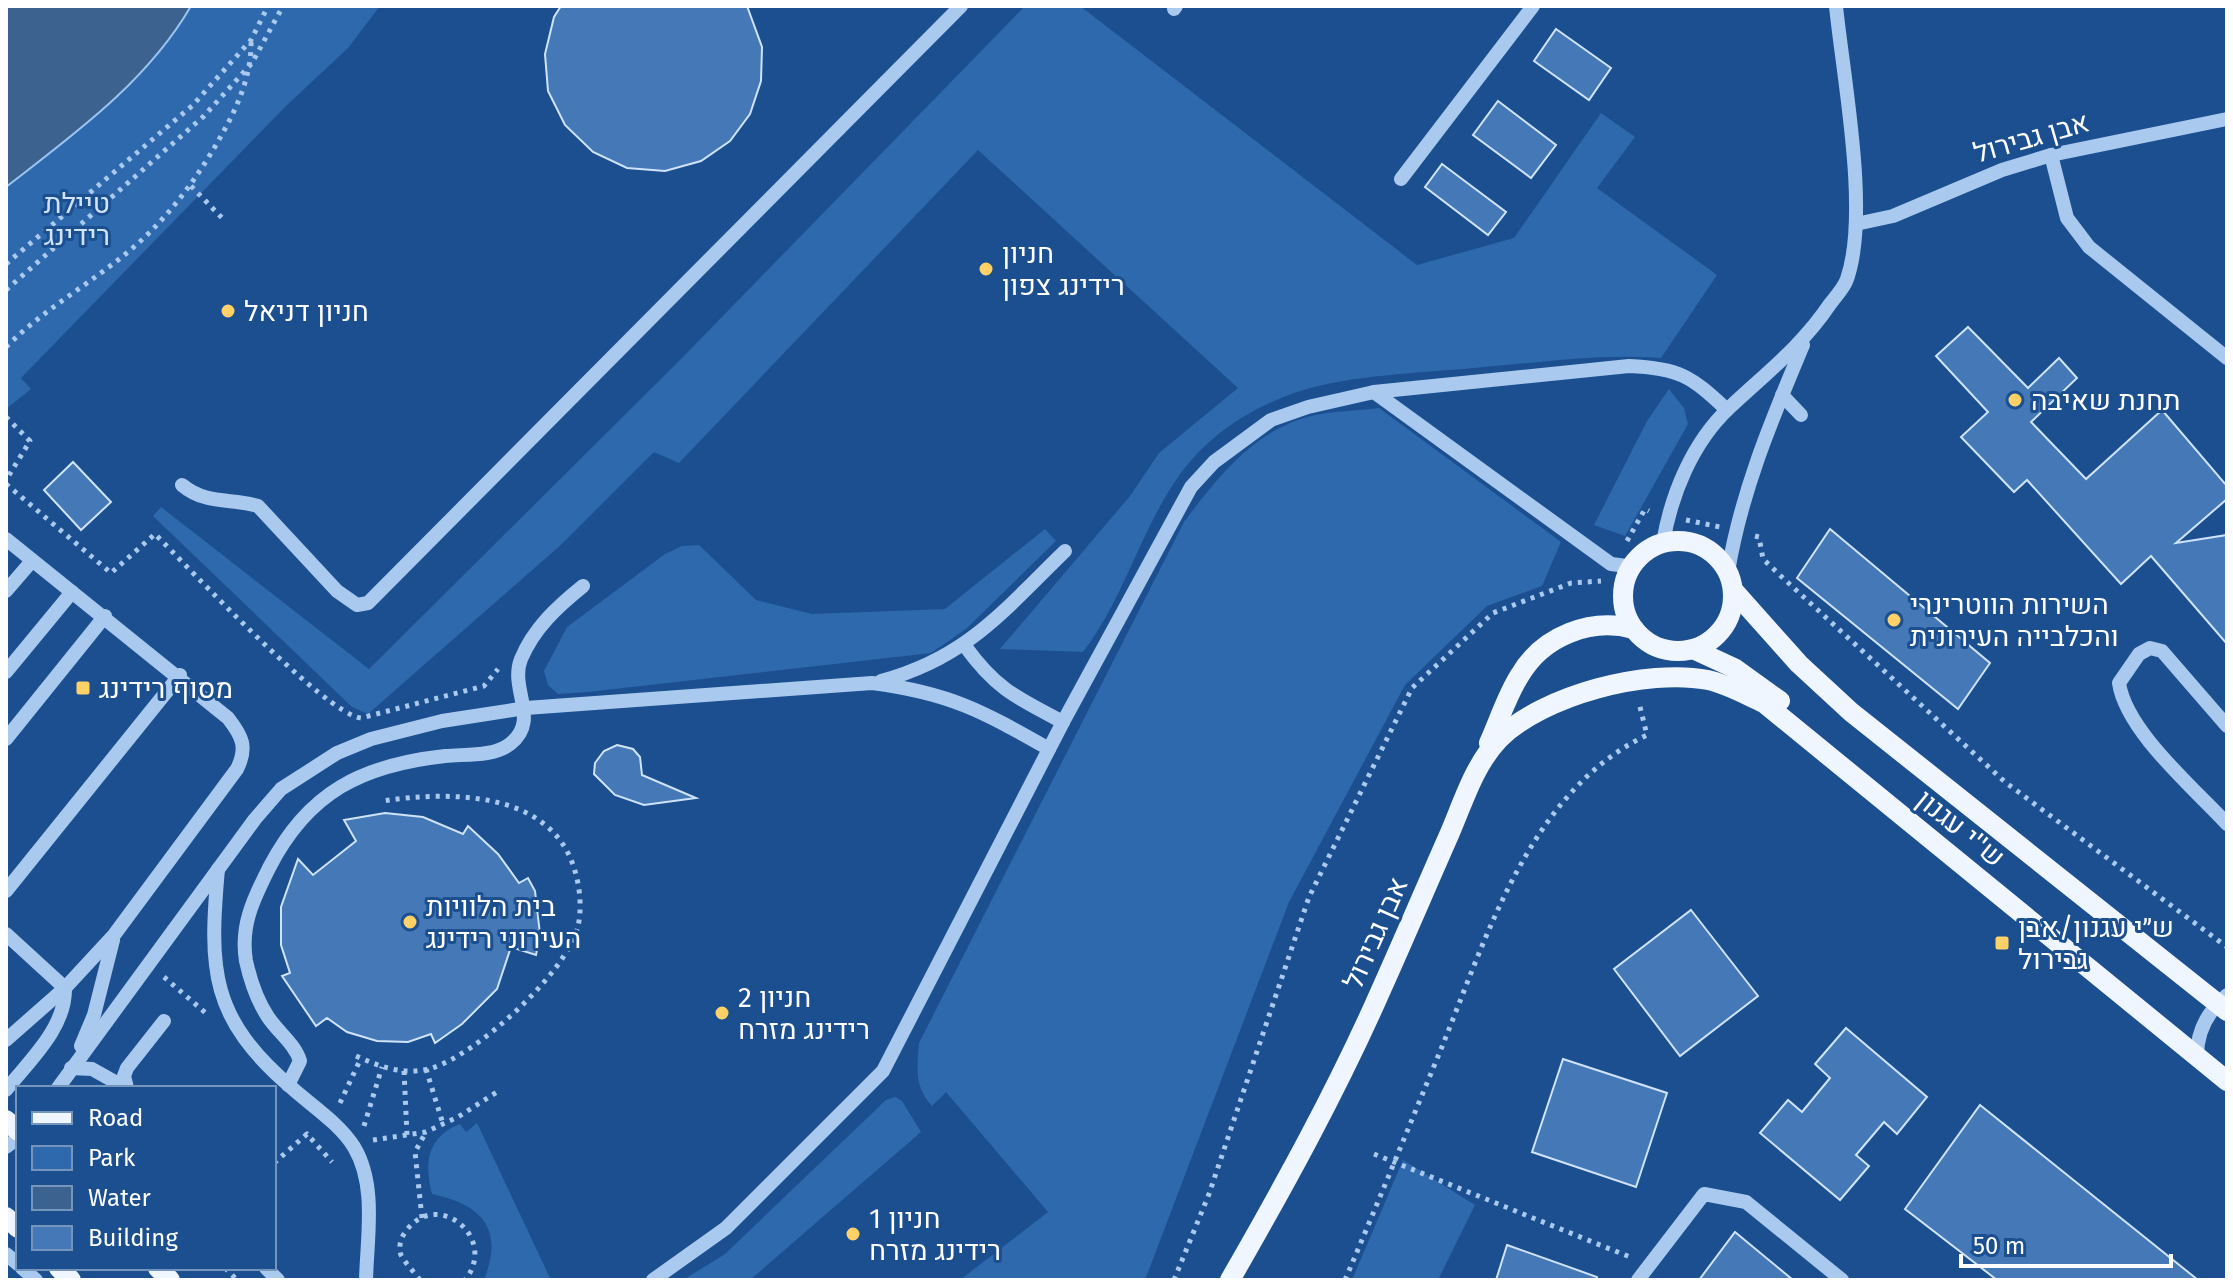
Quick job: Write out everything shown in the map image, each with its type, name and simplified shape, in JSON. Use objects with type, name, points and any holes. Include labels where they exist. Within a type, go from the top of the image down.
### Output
[{"type":"main road","points":[[1634,629],[1623,601],[1627,575],[1635,561],[1663,543],[1688,542],[1700,546],[1712,552],[1731,581],[1733,605],[1720,633],[1695,650]]},
{"type":"main road","name":"ש''י עגנון","points":[[1731,581],[1799,664],[1851,712],[2224,1003]]},
{"type":"main road","points":[[1479,765],[1520,674],[1533,658],[1567,634],[1585,627],[1602,623],[1634,629],[1661,649],[1695,650],[1734,668],[1767,691],[1982,882]]},
{"type":"main road","name":"ש''י עגנון","points":[[1635,682],[1666,678],[1711,680],[1764,703],[2227,1081]]},
{"type":"main road","name":"אבן גבירול","points":[[1230,1280],[1284,1186],[1362,1033],[1479,765],[1512,727],[1544,707],[1572,696],[1635,682]]},
{"type":"street","points":[[182,485],[210,502],[243,502],[258,506],[337,591],[357,605],[368,603],[961,6]]},
{"type":"street","points":[[1401,179],[1533,6]]},
{"type":"street","points":[[1731,581],[1735,525],[1782,395],[1806,339],[1847,280],[1856,224],[1847,90],[1836,6]]},
{"type":"street","name":"אבן גבירול","points":[[1856,224],[1893,216],[2002,170],[2051,155],[2227,119]]},
{"type":"street","points":[[2051,155],[2067,218],[2089,247],[2227,358]]},
{"type":"street","points":[[1663,543],[1667,517],[1685,469],[1727,410],[1806,339]]},
{"type":"street","points":[[653,1280],[726,1228],[883,1071],[1063,722],[1191,487],[1241,439],[1271,420],[1308,407],[1374,392],[1629,366],[1667,367],[1694,379],[1727,410]]},
{"type":"street","points":[[1374,392],[1611,564],[1627,566],[1635,561]]},
{"type":"street","points":[[1782,395],[1801,415]]},
{"type":"street","points":[[6,539],[31,562],[180,675],[228,718],[241,734],[245,752],[237,769],[114,935],[65,988],[6,1040]]},
{"type":"street","points":[[873,683],[915,672],[965,646],[1065,551]]},
{"type":"street","points":[[6,591],[31,562]]},
{"type":"street","points":[[288,1085],[300,1061],[297,1052],[267,1016],[253,984],[244,931],[248,911],[275,858],[313,807],[333,789],[358,777],[432,758],[494,751],[510,744],[523,728],[526,708],[518,688],[520,662],[537,629],[583,586]]},
{"type":"street","points":[[6,672],[72,592]]},
{"type":"street","points":[[6,739],[105,616]]},
{"type":"street","points":[[965,646],[992,681],[1012,696],[1063,722]]},
{"type":"street","points":[[2227,726],[2162,651],[2150,648],[2139,654],[2119,683],[2122,702],[2139,727],[2227,824]]},
{"type":"street","points":[[6,891],[180,675]]},
{"type":"street","points":[[59,1086],[218,869],[281,789],[337,753],[371,739],[442,721],[526,708],[873,683],[918,688],[954,699],[1049,749]]},
{"type":"street","points":[[218,869],[212,937],[217,988],[227,1013],[250,1049],[334,1124],[356,1150],[369,1194],[366,1280]]},
{"type":"street","points":[[6,934],[65,988],[65,1006],[58,1023],[6,1090]]},
{"type":"street","points":[[71,1068],[94,1015],[114,935]]},
{"type":"street","points":[[2197,1056],[2197,1037],[2224,1003]]},
{"type":"street","points":[[126,1086],[127,1068],[164,1021]]},
{"type":"street","points":[[71,1068],[92,1069],[122,1086]]},
{"type":"street","points":[[1638,1280],[1704,1194],[1746,1202],[1842,1280]]},
{"type":"path","points":[[6,347],[30,323],[149,233],[191,186],[233,115],[252,63],[283,6]]},
{"type":"path","points":[[6,264],[193,105],[251,40],[269,8]]},
{"type":"path","points":[[6,290],[204,116],[252,63],[251,40]]},
{"type":"path","points":[[191,186],[225,221]]},
{"type":"path","points":[[6,417],[30,441],[6,482],[111,573],[155,534],[318,693],[352,717],[361,718],[484,686],[502,663]]},
{"type":"path","points":[[1783,578],[2005,782],[2227,947]]},
{"type":"path","points":[[1174,1280],[1209,1194],[1309,897],[1412,688],[1493,613],[1571,583]]},
{"type":"path","points":[[1345,1280],[1490,928],[1540,833],[1590,772],[1614,750],[1647,735],[1635,682]]},
{"type":"path","points":[[340,1103],[358,1057],[382,1067],[404,1071],[426,1069],[457,1056],[493,1029],[550,974],[567,952],[578,926],[577,878],[570,853],[536,817],[512,805],[480,798],[410,797],[382,801]]},
{"type":"path","points":[[149,966],[218,1024]]},
{"type":"path","points":[[364,1126],[382,1067]]},
{"type":"path","points":[[426,1069],[443,1124]]},
{"type":"path","points":[[404,1071],[407,1135]]},
{"type":"path","points":[[372,1141],[426,1132],[500,1090]]},
{"type":"path","points":[[422,1218],[415,1152],[426,1132]]},
{"type":"path","points":[[276,1161],[307,1134],[332,1162]]},
{"type":"path","points":[[1374,1154],[1650,1265]]},
{"type":"path","points":[[420,1280],[400,1254],[401,1239],[407,1228],[422,1218],[443,1215],[455,1219],[472,1236],[476,1261],[465,1280]]},
{"type":"green space","name":"טיילת רידינג","points":[[191,6],[380,6],[348,48],[285,107],[21,378],[31,389],[6,409],[6,185],[83,126],[131,82],[153,59]]},
{"type":"green space","points":[[1025,6],[1080,6],[1417,265],[1514,238],[1601,113],[1635,137],[1597,188],[1717,275],[1661,358],[1591,358],[1363,378],[1300,391],[1250,413],[1206,445],[1169,491],[1115,601],[1083,652],[1000,649],[1130,496],[1159,453],[1238,388],[978,150],[679,463],[654,452],[562,544],[368,714],[352,707],[153,516],[161,507],[369,669],[680,360]]},
{"type":"green space","points":[[1669,389],[1684,408],[1688,424],[1625,536],[1594,525],[1647,421]]},
{"type":"green space","points":[[1379,408],[1561,542],[1542,586],[1487,606],[1405,685],[1289,902],[1145,1280],[960,1280],[1048,1212],[946,1092],[932,1106],[926,1099],[918,1077],[919,1043],[1184,522],[1238,458],[1272,432],[1311,416]]},
{"type":"green space","points":[[1045,529],[1056,541],[966,629],[931,653],[588,692],[558,694],[548,685],[544,671],[567,627],[665,554],[682,546],[699,545],[756,600],[812,614],[945,609]]},
{"type":"green space","points":[[895,1097],[902,1101],[921,1132],[750,1280],[683,1280],[725,1254],[886,1100]]},
{"type":"green space","points":[[477,1123],[551,1280],[484,1280],[491,1247],[485,1222],[464,1205],[432,1194],[428,1172],[435,1144],[449,1129],[460,1124],[466,1132]]},
{"type":"green space","points":[[1403,1160],[1475,1205],[1438,1280],[1352,1280]]},
{"type":"water","points":[[6,6],[191,6],[153,59],[131,83],[6,187]]},
{"type":"building","points":[[561,6],[747,6],[762,47],[761,81],[750,114],[730,141],[701,161],[665,171],[627,168],[593,152],[565,125],[548,91],[545,54],[554,17]]},
{"type":"building","points":[[1556,29],[1611,68],[1589,100],[1534,61]]},
{"type":"building","points":[[1498,101],[1556,145],[1531,178],[1473,135]]},
{"type":"building","points":[[1442,164],[1506,212],[1488,235],[1425,187]]},
{"type":"building","points":[[1968,327],[2028,388],[2059,358],[2077,378],[2031,422],[2086,479],[2162,410],[2227,486],[2227,499],[2176,543],[2227,535],[2227,644],[2151,556],[2121,584],[2027,480],[2014,492],[1961,437],[1988,412],[1936,356]]},
{"type":"building","points":[[73,462],[111,502],[81,530],[44,490]]},
{"type":"building","name":"השירות הווטרינרי והכלבייה העירונית","points":[[1830,529],[1990,663],[1958,709],[1797,578]]},
{"type":"building","points":[[617,745],[633,749],[640,757],[642,775],[696,798],[644,805],[615,795],[594,774],[595,763],[604,751]]},
{"type":"building","name":"בית הלוויות העירוני רידינג","points":[[385,813],[423,817],[463,834],[468,826],[498,854],[519,883],[528,878],[535,891],[540,934],[536,955],[511,947],[497,989],[462,1024],[435,1043],[431,1034],[408,1042],[377,1041],[347,1032],[327,1018],[316,1026],[282,976],[290,973],[281,945],[281,907],[298,859],[313,875],[356,841],[344,820]]},
{"type":"building","points":[[1691,910],[1758,996],[1680,1056],[1614,969]]},
{"type":"building","points":[[1846,1028],[1927,1097],[1897,1134],[1884,1122],[1856,1155],[1869,1166],[1840,1200],[1760,1133],[1788,1100],[1802,1112],[1830,1078],[1815,1064]]},
{"type":"building","points":[[1563,1059],[1667,1093],[1636,1187],[1532,1152]]},
{"type":"building","points":[[1980,1105],[2198,1280],[1997,1280],[1905,1209]]},
{"type":"building","points":[[1735,1232],[1793,1280],[1699,1280]]},
{"type":"building","points":[[1507,1245],[1597,1277],[1596,1280],[1496,1280]]},
{"type":"place","name":"חניון רידינג צפון","points":[[986,269]]},
{"type":"place","name":"חניון דניאל","points":[[228,311]]},
{"type":"place","name":"תחנת שאיבה","points":[[2015,400]]},
{"type":"place","name":"השירות הווטרינרי והכלבייה העירונית","points":[[1894,620]]},
{"type":"place","name":"מסוף רידינג","points":[[83,688]]},
{"type":"place","name":"בית הלוויות העירוני רידינג","points":[[410,922]]},
{"type":"place","name":"ש״י עגנון/אבן גבירול","points":[[2002,943]]},
{"type":"place","name":"2 חניון רידינג מזרח","points":[[722,1013]]},
{"type":"place","name":"1 חניון רידינג מזרח","points":[[853,1234]]}]
